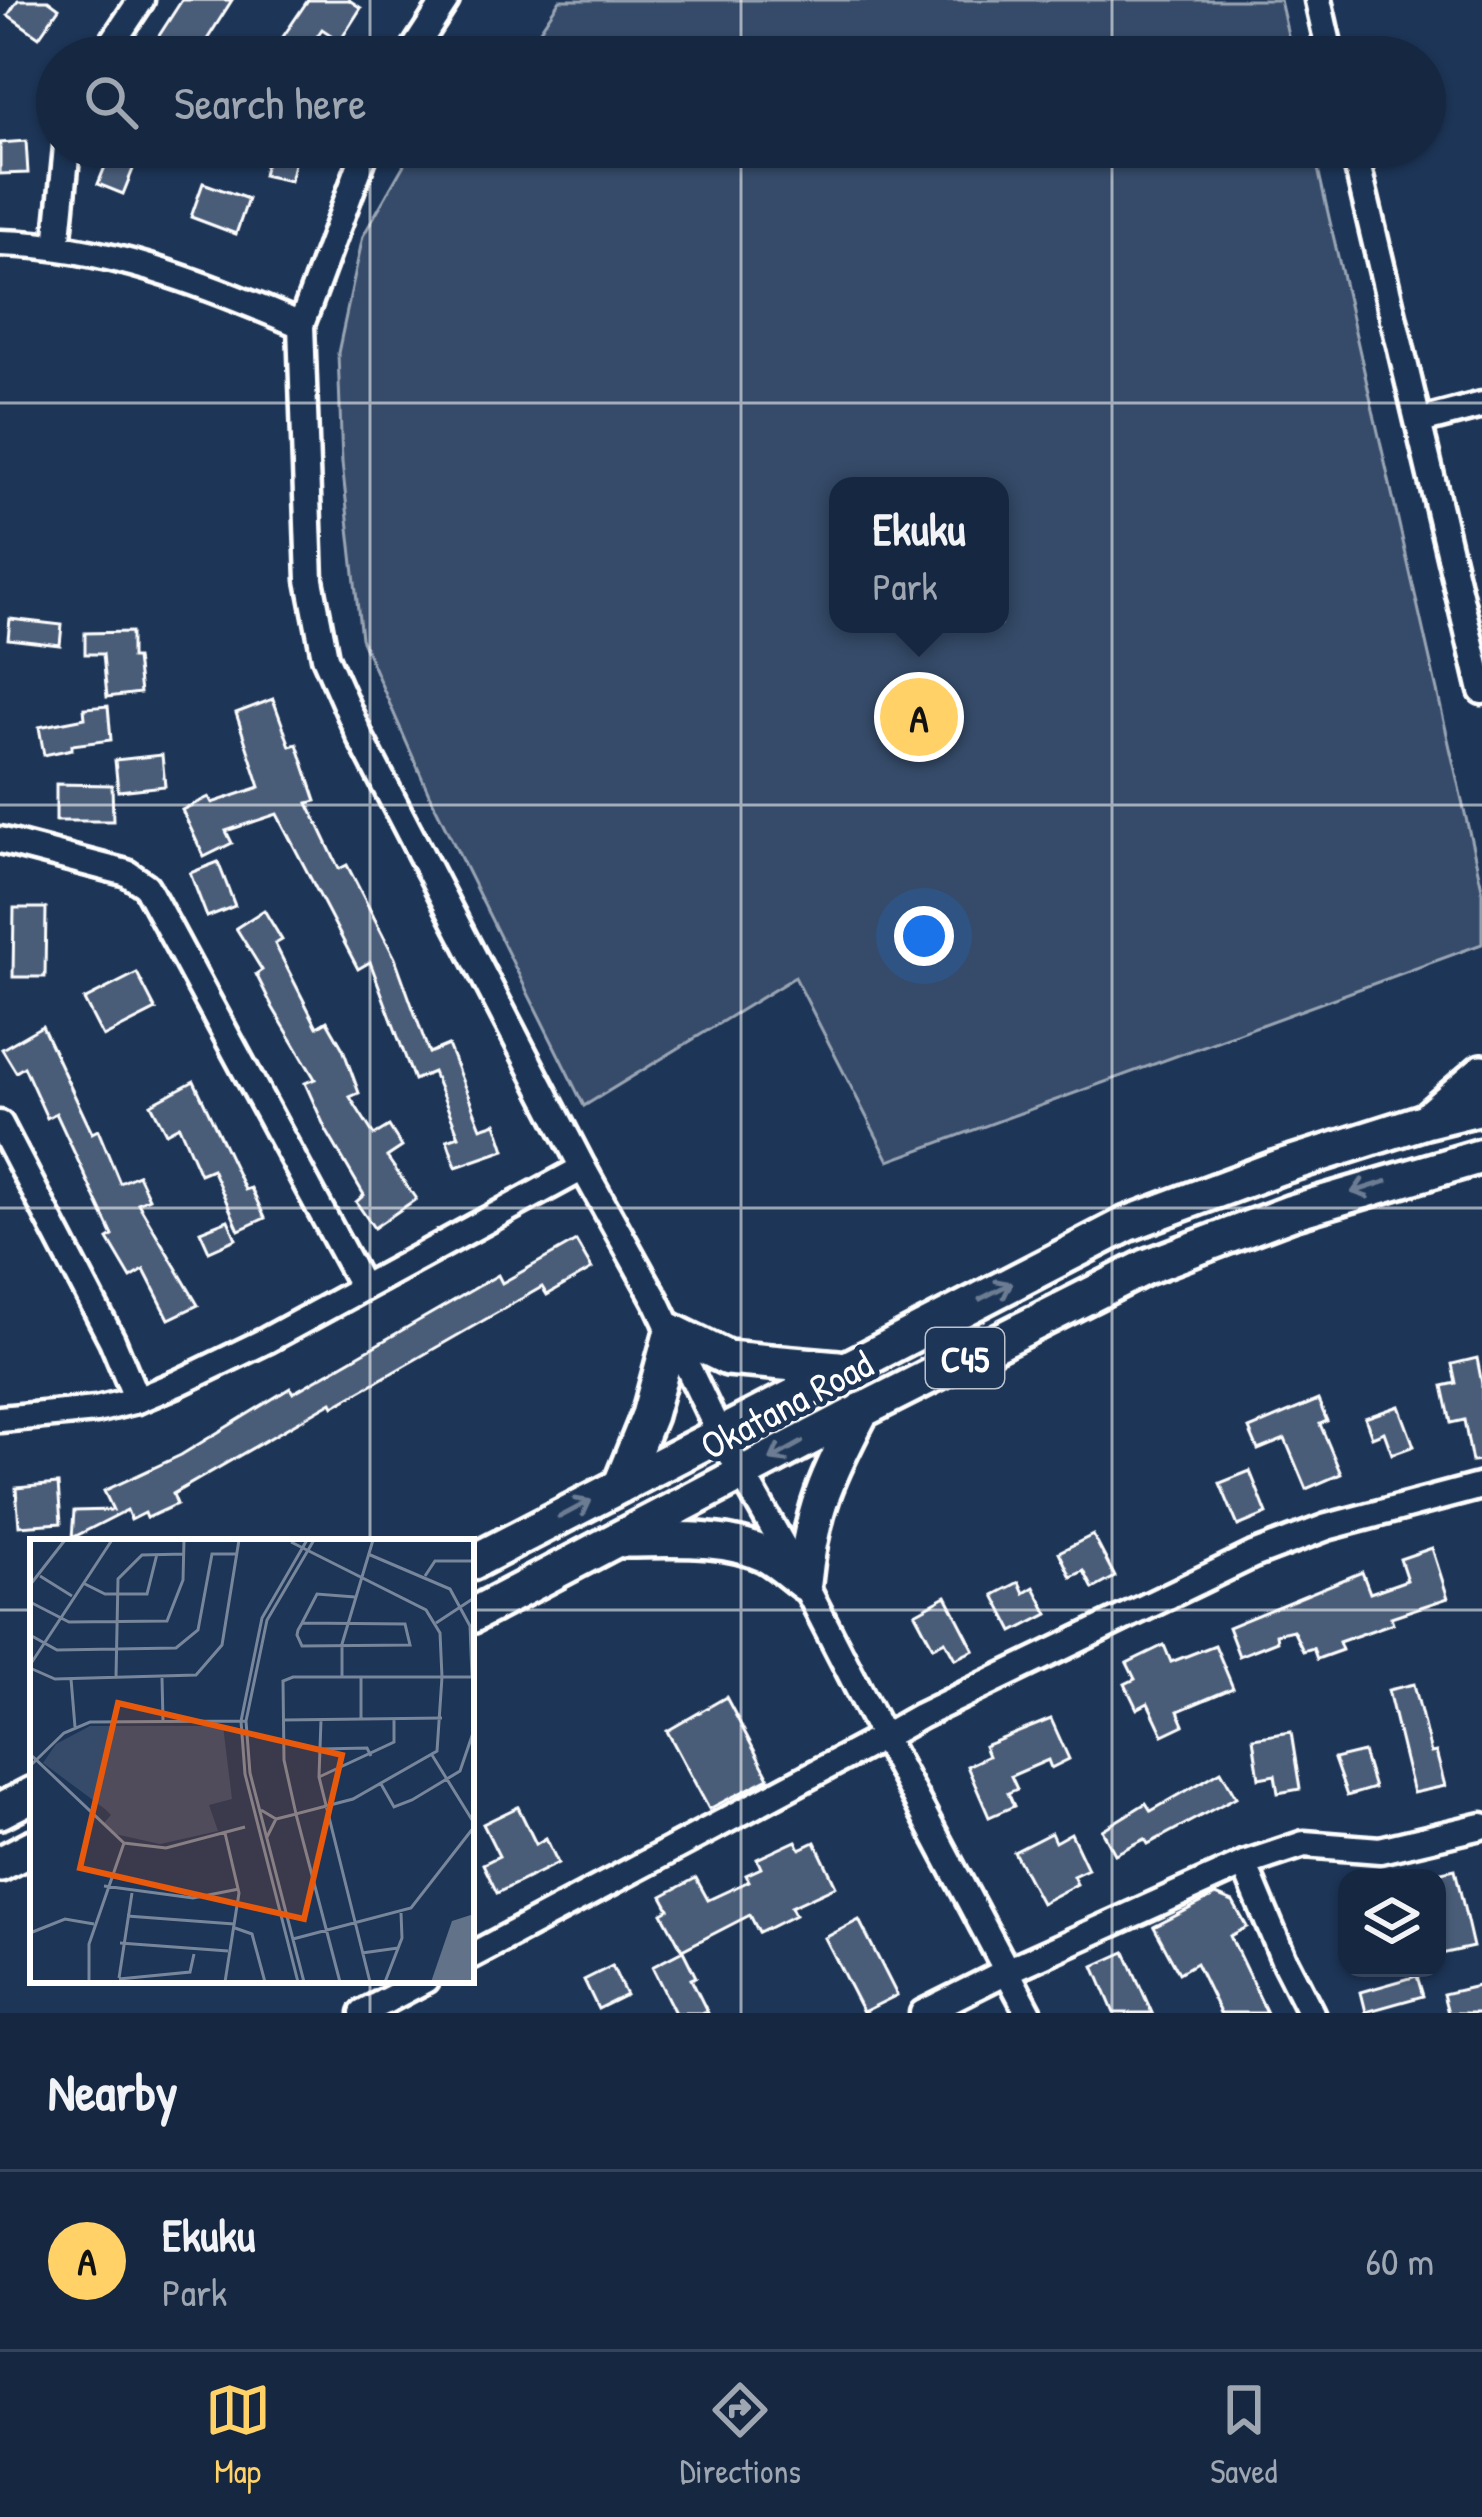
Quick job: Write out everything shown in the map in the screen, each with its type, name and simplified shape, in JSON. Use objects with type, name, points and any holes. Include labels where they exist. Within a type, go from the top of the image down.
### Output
[{"type":"main road","points":[[1426,1121],[1482,1072]]},
{"type":"main road","name":"Okatana Road","points":[[474,1561],[1127,1224],[1277,1168],[1482,1107]]},
{"type":"main road","name":"Okatana Road","points":[[474,1614],[1146,1267],[1292,1212],[1482,1156]]},
{"type":"main road","points":[[621,1484],[649,1415],[673,1331],[727,1358],[841,1368]]},
{"type":"main road","points":[[617,1540],[689,1540],[742,1547],[766,1556],[804,1583],[814,1512],[862,1410]]},
{"type":"main road","points":[[0,1811],[30,1796]]},
{"type":"main road","points":[[0,1864],[30,1848]]},
{"type":"street","points":[[117,36],[141,0]]},
{"type":"street","points":[[423,36],[446,0]]},
{"type":"street","points":[[1318,0],[1326,36]]},
{"type":"street","points":[[57,247],[65,168]]},
{"type":"street","points":[[360,168],[302,325],[310,580],[325,657],[360,737],[583,1168],[673,1331],[718,1433],[804,1583],[1029,2013]]},
{"type":"street","points":[[1358,168],[1482,692]]},
{"type":"street","points":[[0,243],[99,254],[182,278],[302,325]]},
{"type":"street","points":[[1421,421],[1482,405]]},
{"type":"street","points":[[0,840],[127,874],[146,886],[362,1287]]},
{"type":"street","points":[[0,1124],[112,1340],[137,1400]]},
{"type":"street","points":[[0,1418],[137,1400],[267,1340],[583,1168]]},
{"type":"street","points":[[474,1954],[956,1698],[1253,1556],[1327,1526],[1482,1486]]},
{"type":"street","points":[[923,2013],[1244,1864],[1304,1844],[1380,1850],[1482,1826]]},
{"type":"street","points":[[1244,1864],[1312,2013]]},
{"type":"street","points":[[363,2013],[419,1983]]},
{"type":"shaded area","points":[[560,0],[1280,0],[1288,36],[536,36]]},
{"type":"shaded area","points":[[402,168],[1318,168],[1482,888],[1482,944],[889,1161],[795,977],[584,1106],[430,796],[361,638],[342,463],[338,353],[363,236]]},
{"type":"building","points":[[18,0],[48,0],[59,8],[40,36],[8,15]]},
{"type":"building","points":[[182,0],[232,0],[209,36],[159,36]]},
{"type":"building","points":[[308,0],[349,0],[361,8],[343,36],[322,29],[317,36],[283,36]]},
{"type":"building","points":[[26,141],[28,173],[0,174],[0,143]]},
{"type":"building","points":[[104,168],[134,168],[123,194],[98,184]]},
{"type":"building","points":[[265,168],[293,168],[290,181],[263,175]]},
{"type":"building","points":[[203,183],[248,199],[236,234],[191,217]]},
{"type":"building","points":[[10,619],[62,625],[60,645],[8,639]]},
{"type":"building","points":[[131,632],[131,658],[136,658],[140,693],[107,697],[103,654],[85,654],[85,633]]},
{"type":"building","points":[[273,699],[290,746],[297,744],[316,801],[308,803],[339,869],[347,865],[395,958],[429,1053],[448,1045],[481,1128],[496,1123],[505,1150],[456,1167],[447,1140],[459,1136],[433,1072],[414,1080],[370,962],[358,969],[277,814],[226,831],[232,843],[204,857],[182,810],[209,797],[212,803],[260,787],[236,713]]},
{"type":"building","points":[[108,706],[111,740],[72,745],[72,749],[44,755],[39,727],[85,718],[84,708]]},
{"type":"building","points":[[162,755],[165,786],[118,791],[115,760]]},
{"type":"building","points":[[56,784],[112,785],[113,821],[56,821]]},
{"type":"building","points":[[218,862],[235,906],[207,917],[190,873]]},
{"type":"building","points":[[14,908],[46,908],[45,977],[13,977]]},
{"type":"building","points":[[264,910],[282,940],[275,944],[317,1027],[327,1021],[343,1049],[359,1093],[350,1097],[374,1135],[389,1126],[402,1147],[387,1157],[416,1199],[374,1228],[356,1202],[364,1195],[305,1083],[315,1079],[273,1008],[256,974],[262,970],[236,928]]},
{"type":"building","points":[[137,973],[156,1010],[103,1037],[84,1000]]},
{"type":"building","points":[[42,1026],[92,1133],[98,1130],[120,1183],[138,1175],[149,1198],[138,1203],[198,1305],[169,1319],[144,1270],[131,1278],[108,1239],[113,1236],[56,1113],[47,1118],[24,1067],[16,1072],[2,1049]]},
{"type":"building","points":[[194,1081],[245,1190],[251,1188],[265,1218],[239,1230],[212,1169],[200,1174],[179,1126],[166,1133],[151,1104]]},
{"type":"building","points":[[228,1220],[236,1239],[209,1251],[200,1231]]},
{"type":"building","points":[[576,1241],[592,1269],[547,1295],[542,1287],[334,1406],[332,1402],[173,1494],[177,1504],[131,1520],[127,1510],[72,1538],[74,1511],[113,1510],[104,1491],[181,1455],[290,1388],[293,1393],[498,1275],[502,1283]]},
{"type":"building","points":[[1477,1358],[1482,1384],[1482,1461],[1472,1462],[1464,1420],[1451,1423],[1443,1386],[1456,1383],[1452,1364]]},
{"type":"building","points":[[1318,1400],[1327,1421],[1320,1424],[1341,1474],[1306,1489],[1285,1439],[1258,1450],[1249,1429]]},
{"type":"building","points":[[1399,1406],[1414,1446],[1392,1454],[1384,1432],[1372,1437],[1365,1418]]},
{"type":"building","points":[[1250,1471],[1267,1514],[1238,1526],[1220,1483]]},
{"type":"building","points":[[58,1484],[61,1523],[19,1526],[16,1488]]},
{"type":"building","points":[[1093,1535],[1115,1577],[1093,1589],[1084,1571],[1071,1577],[1059,1552]]},
{"type":"building","points":[[1432,1548],[1448,1598],[1391,1617],[1393,1623],[1339,1642],[1342,1650],[1317,1659],[1313,1648],[1303,1651],[1293,1630],[1276,1634],[1277,1641],[1239,1656],[1228,1627],[1362,1572],[1370,1593],[1407,1580],[1400,1559]]},
{"type":"building","points":[[1019,1582],[1024,1593],[1034,1587],[1048,1614],[1013,1632],[994,1595]]},
{"type":"building","points":[[946,1596],[974,1650],[955,1659],[945,1641],[933,1647],[915,1613]]},
{"type":"building","points":[[1164,1645],[1171,1662],[1215,1645],[1233,1688],[1178,1711],[1184,1725],[1163,1735],[1148,1703],[1137,1709],[1125,1684],[1135,1679],[1127,1663]]},
{"type":"building","points":[[1414,1684],[1431,1753],[1436,1752],[1445,1786],[1413,1793],[1388,1690]]},
{"type":"building","points":[[726,1697],[769,1778],[709,1809],[667,1731]]},
{"type":"building","points":[[1051,1719],[1069,1759],[1051,1768],[1048,1760],[1011,1776],[1017,1789],[1008,1793],[1014,1806],[989,1817],[967,1766],[988,1756],[984,1746]]},
{"type":"building","points":[[1291,1732],[1300,1789],[1278,1793],[1275,1775],[1259,1778],[1253,1738]]},
{"type":"building","points":[[1363,1752],[1374,1788],[1347,1796],[1334,1759]]},
{"type":"building","points":[[1221,1771],[1236,1797],[1148,1844],[1145,1839],[1115,1854],[1102,1830],[1146,1803],[1151,1811]]},
{"type":"building","points":[[518,1807],[536,1844],[546,1838],[558,1863],[497,1893],[483,1864],[499,1856],[483,1824]]},
{"type":"building","points":[[1051,1833],[1055,1842],[1071,1833],[1088,1869],[1073,1876],[1077,1884],[1041,1903],[1014,1852]]},
{"type":"building","points":[[796,1841],[800,1849],[815,1842],[836,1886],[791,1907],[795,1915],[759,1933],[750,1915],[682,1950],[662,1913],[669,1909],[662,1896],[696,1878],[708,1900],[749,1881],[746,1875],[761,1868],[757,1859]]},
{"type":"building","points":[[1455,1869],[1473,1947],[1446,1953],[1446,1871]]},
{"type":"building","points":[[1216,1895],[1233,1902],[1247,1927],[1230,1936],[1267,2013],[1220,2013],[1196,1963],[1179,1973],[1154,1927]]},
{"type":"building","points":[[859,1920],[897,1995],[863,2012],[825,1938]]},
{"type":"building","points":[[683,1951],[708,2013],[675,2013],[652,1967]]},
{"type":"building","points":[[1125,1952],[1152,2013],[1114,2013],[1094,1966]]},
{"type":"building","points":[[612,1966],[626,1995],[598,2009],[584,1980]]},
{"type":"building","points":[[1417,1977],[1423,1996],[1366,2012],[1361,1992]]},
{"type":"building","points":[[1482,1985],[1482,2013],[1448,2013],[1443,1994]]},
{"type":"place","name":"Ekuku","points":[[919,717]]}]
